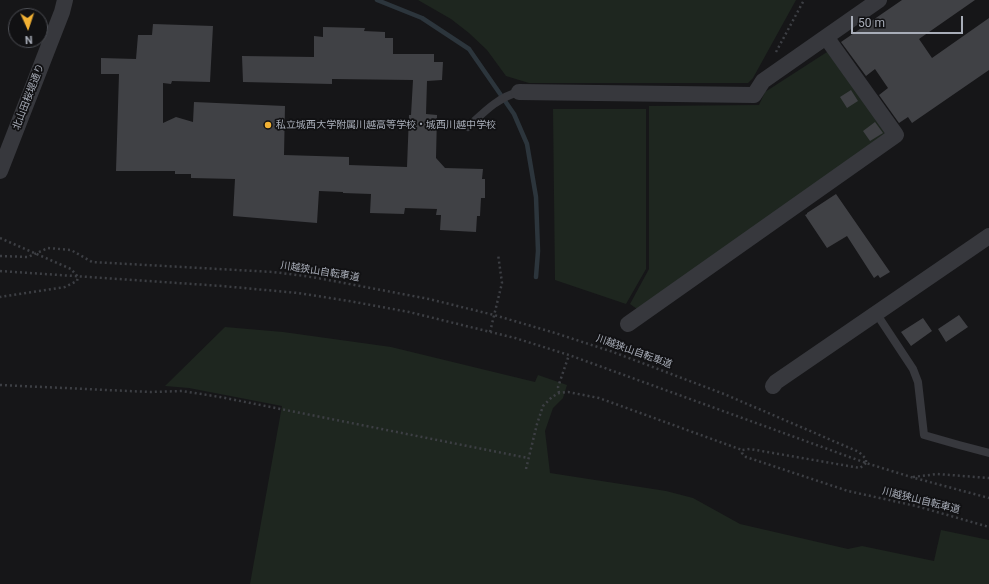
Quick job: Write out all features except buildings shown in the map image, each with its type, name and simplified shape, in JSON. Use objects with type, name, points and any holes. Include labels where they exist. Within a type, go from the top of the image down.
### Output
[{"type":"street","name":"北山田桜堤通り","points":[[0,171],[32,91],[62,12],[65,0]]},
{"type":"street","points":[[516,92],[754,95],[763,81],[879,0]]},
{"type":"street","points":[[628,324],[896,135],[826,37]]},
{"type":"street","points":[[773,386],[776,382],[989,236]]},
{"type":"lane","points":[[468,127],[488,108],[516,92]]},
{"type":"lane","points":[[876,313],[913,368],[918,382],[924,435],[989,453]]},
{"type":"path","points":[[773,58],[804,0]]},
{"type":"path","points":[[0,238],[71,269],[78,277]]},
{"type":"path","name":"川越狭山自転車道","points":[[0,256],[23,258],[48,248],[69,250],[92,262],[273,272],[312,277],[429,299],[494,315],[562,335],[724,394],[859,452],[866,459],[866,463]]},
{"type":"path","points":[[490,332],[502,283],[498,254]]},
{"type":"path","points":[[0,271],[222,286],[298,293],[409,312],[490,332],[569,355],[866,463],[989,498]]},
{"type":"path","points":[[0,297],[65,287],[77,281],[78,277]]},
{"type":"path","points":[[559,393],[558,387],[569,355]]},
{"type":"path","points":[[0,385],[150,392],[182,391],[228,398],[528,458]]},
{"type":"path","points":[[526,468],[543,406],[552,397],[559,393],[568,392],[599,398],[742,450],[750,449],[860,468],[866,463]]},
{"type":"path","name":"川越狭山自転車道","points":[[742,450],[742,453],[746,457],[848,491],[916,506],[989,527]]},
{"type":"path","points":[[911,477],[937,474],[989,478]]},
{"type":"shaded area","points":[[418,0],[796,0],[753,78],[748,83],[529,83],[506,76],[487,50],[469,33],[451,19]]},
{"type":"shaded area","points":[[827,52],[833,54],[886,131],[885,137],[637,309],[630,304],[649,269],[649,106],[759,105],[765,92]]},
{"type":"shaded area","points":[[553,109],[646,109],[646,269],[626,304],[555,280]]},
{"type":"shaded area","points":[[225,327],[283,332],[391,347],[535,382],[538,375],[567,385],[563,398],[553,408],[545,431],[550,473],[666,491],[693,498],[740,524],[848,549],[862,546],[934,561],[941,530],[989,540],[989,584],[250,584],[282,406],[189,388],[165,386]]},
{"type":"waterway","points":[[377,0],[422,18],[469,49],[514,114],[527,144],[536,197],[538,251],[536,277]]},
{"type":"place","name":"私立城西大学附属川越高等学校・城西川越中学校","points":[[268,125]]}]
